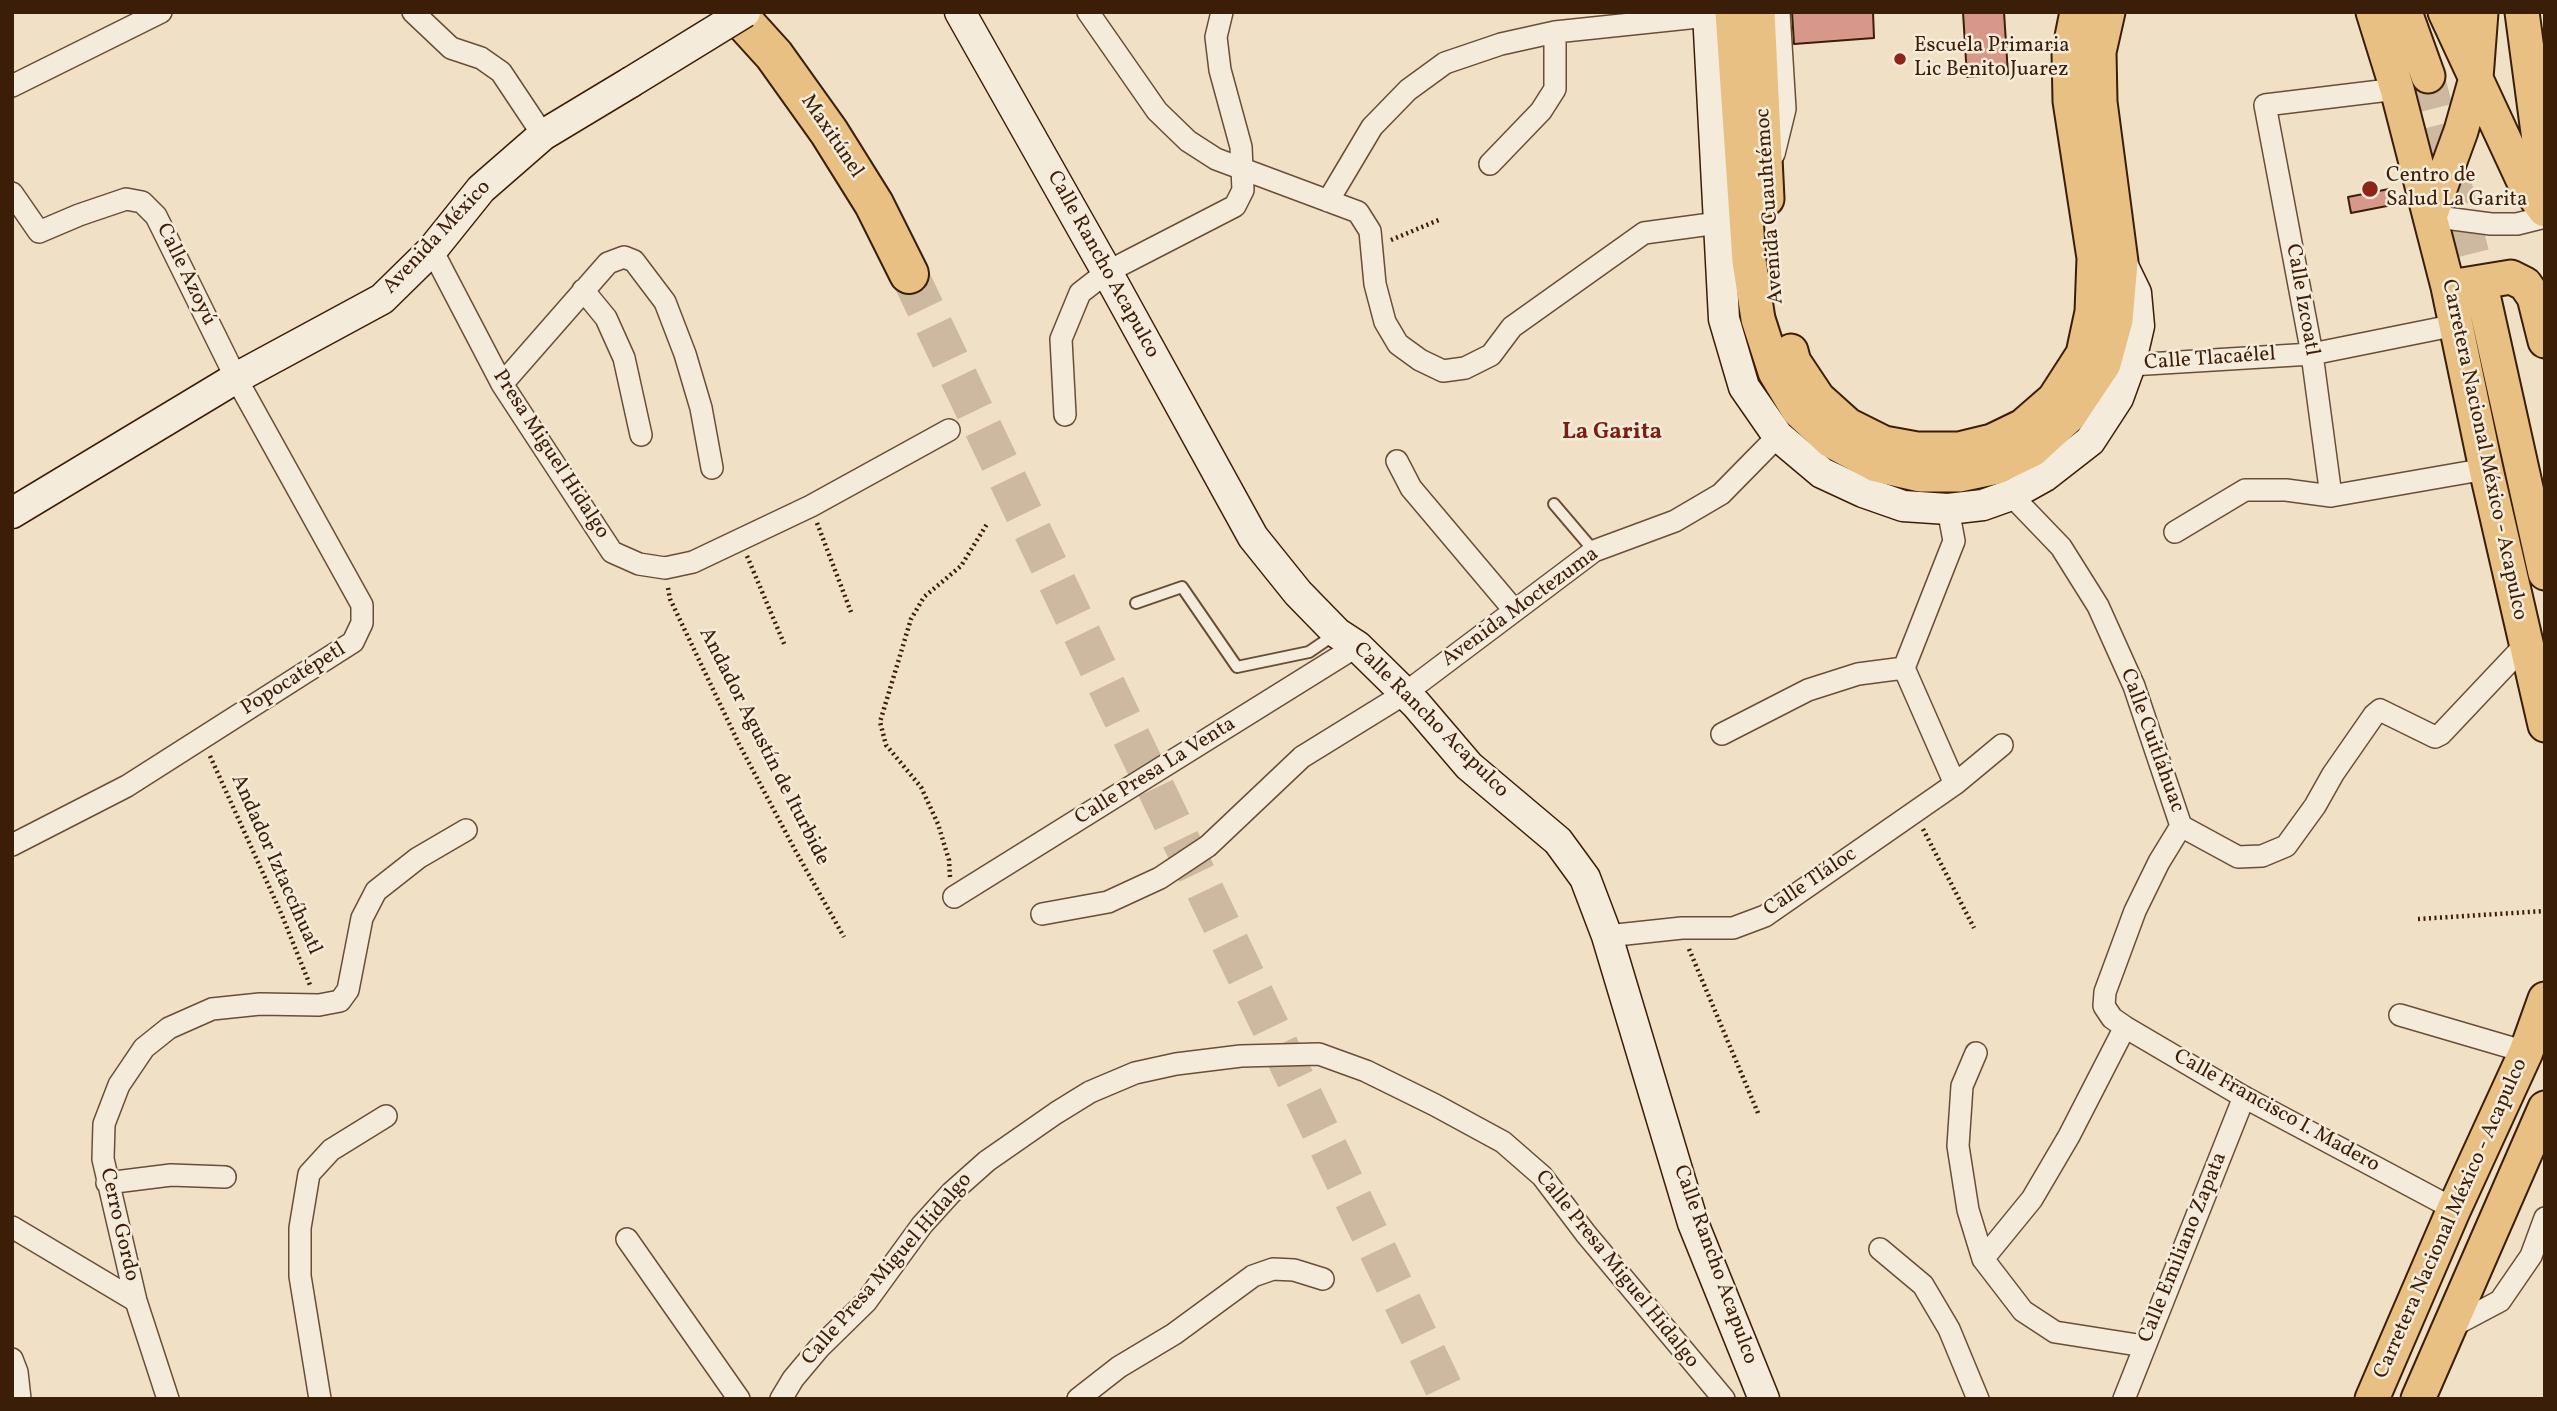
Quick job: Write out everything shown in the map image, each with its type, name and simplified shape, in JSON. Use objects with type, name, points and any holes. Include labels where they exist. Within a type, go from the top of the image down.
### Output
[{"type":"highway","name":"Maxitúnel","points":[[735,12],[774,55],[829,132],[874,204],[909,274]]},
{"type":"main road","name":"Avenida México","points":[[12,513],[236,378],[382,299],[432,250],[481,189],[543,135],[745,12]]},
{"type":"main road","name":"Calle Rancho Acapulco","points":[[960,12],[1253,537],[1298,593],[1416,704],[1469,766],[1558,841],[1585,878],[1607,936],[1693,1223],[1765,1399]]},
{"type":"main road","name":"Avenida Cuauhtémoc","points":[[1758,12],[1766,183],[1779,314],[1794,362],[1818,398],[1847,425],[1884,443],[1917,449],[1959,449],[1992,441],[2023,426],[2054,399],[2083,354],[2092,312],[2094,258],[2070,101],[2069,52],[2077,12]]},
{"type":"main road","points":[[2055,12],[2048,50],[2051,104],[2082,170]]},
{"type":"main road","name":"Avenida Cuauhtémoc","points":[[1716,13],[1758,319],[1775,372],[1798,410],[1831,441],[1876,465],[1920,475],[1959,475],[1997,467],[2032,450],[2069,416],[2104,363],[2116,320],[2121,262],[2100,102],[2099,52],[2108,12]]},
{"type":"main road","points":[[2373,12],[2397,89],[2430,216]]},
{"type":"main road","points":[[2404,12],[2428,76]]},
{"type":"main road","points":[[2445,12],[2524,182],[2545,210]]},
{"type":"main road","points":[[2430,216],[2461,131],[2476,78],[2482,12]]},
{"type":"main road","points":[[2522,12],[2545,185]]},
{"type":"main road","name":"Avenida Cuauhtémoc","points":[[1716,13],[1717,223],[1724,319],[1744,387],[1778,436],[1822,473],[1863,492],[1903,506],[1948,509],[1983,505],[2011,495],[2045,476],[2090,441],[2118,398],[2130,365],[2138,326],[2136,293],[2121,262]]},
{"type":"main road","name":"Carretera Nacional México - Acapulco","points":[[2430,216],[2545,725]]},
{"type":"main road","points":[[2448,287],[2511,277],[2525,284],[2535,297],[2545,341]]},
{"type":"main road","name":"Carretera Nacional México - Acapulco","points":[[2484,299],[2545,573]]},
{"type":"main road","name":"Carretera Nacional México - Acapulco","points":[[2372,1399],[2454,1209],[2526,1052],[2545,999]]},
{"type":"main road","name":"Carretera Nacional México - Acapulco","points":[[2418,1399],[2545,1108]]},
{"type":"street","points":[[12,86],[161,12]]},
{"type":"street","points":[[413,12],[451,48],[481,58],[501,72],[543,135]]},
{"type":"street","points":[[1088,12],[1157,111],[1188,141],[1216,159],[1358,212],[1370,231],[1375,284],[1385,322],[1398,344],[1420,360],[1443,371],[1465,368],[1491,355],[1513,327],[1644,233],[1717,223]]},
{"type":"street","points":[[1065,415],[1061,339],[1080,293],[1107,272],[1235,206],[1243,190],[1241,148],[1220,70],[1216,37],[1222,12]]},
{"type":"street","points":[[1766,183],[1785,109],[1779,12]]},
{"type":"street","points":[[1328,201],[1372,127],[1408,90],[1445,63],[1501,44],[1555,32],[1716,13]]},
{"type":"street","points":[[1490,164],[1541,111],[1555,89],[1555,32]]},
{"type":"street","name":"Calle Izcoatl","points":[[2331,496],[2312,354],[2265,105],[2397,89]]},
{"type":"street","name":"Calle Azoyú","points":[[12,193],[39,232],[126,199],[142,202],[156,216],[236,378]]},
{"type":"street","points":[[2430,216],[2491,224],[2517,224],[2545,217]]},
{"type":"street","name":"Presa Miguel Hidalgo","points":[[432,250],[502,384],[612,552],[639,564],[665,568],[693,562],[811,506],[949,430]]},
{"type":"street","points":[[502,384],[608,262],[624,257],[634,261],[664,302],[685,354],[701,408],[712,468]]},
{"type":"street","points":[[583,290],[606,318],[624,358],[641,435]]},
{"type":"street","name":"Calle Tlacaélel","points":[[2130,365],[2312,354],[2456,325]]},
{"type":"street","name":"Popocatépetl","points":[[12,845],[127,786],[353,642],[362,623],[362,606],[236,378]]},
{"type":"street","name":"Avenida Moctezuma","points":[[1042,914],[1108,902],[1160,878],[1208,846],[1302,757],[1404,694],[1594,551],[1675,521],[1721,494],[1778,436]]},
{"type":"street","points":[[1397,461],[1411,488],[1514,610]]},
{"type":"street","points":[[2175,532],[2245,491],[2286,490],[2331,496],[2486,469]]},
{"type":"street","name":"Calle Cuitláhuac","points":[[2011,495],[2061,547],[2098,606],[2134,687],[2181,826],[2159,862],[2135,911],[2105,992],[2104,1006]]},
{"type":"street","points":[[1948,509],[1954,541],[1904,668],[1955,784]]},
{"type":"street","name":"Calle Presa La Venta","points":[[954,897],[1347,639]]},
{"type":"street","points":[[2181,826],[2238,857],[2262,856],[2286,846],[2315,806],[2340,764],[2380,710],[2435,737],[2441,734],[2526,644]]},
{"type":"street","points":[[1722,734],[1808,690],[1858,674],[1904,668]]},
{"type":"street","name":"Calle Tláloc","points":[[1607,936],[1682,929],[1733,928],[1765,916],[1955,784],[2002,745]]},
{"type":"street","name":"Cerro Gordo","points":[[168,1399],[136,1301],[103,1159],[104,1124],[119,1084],[144,1048],[169,1028],[212,1009],[260,1004],[318,1005],[340,1001],[348,990],[362,918],[376,891],[418,858],[466,830]]},
{"type":"street","name":"Calle Francisco I. Madero","points":[[2104,1006],[2112,1018],[2125,1027],[2244,1097],[2454,1209]]},
{"type":"street","points":[[2400,1016],[2526,1052]]},
{"type":"street","points":[[1983,1259],[2032,1199],[2069,1136],[2125,1027]]},
{"type":"street","points":[[1976,1053],[1962,1086],[1958,1146],[1968,1210],[1983,1259],[2023,1311],[2055,1332],[2144,1346]]},
{"type":"street","name":"Calle Presa Miguel Hidalgo","points":[[781,1399],[819,1348],[866,1302],[922,1225],[951,1193],[987,1161],[1056,1113],[1090,1092],[1135,1073],[1176,1064],[1241,1056],[1320,1054],[1366,1070],[1503,1142],[1542,1176],[1586,1234],[1724,1399]]},
{"type":"street","name":"Calle Emiliano Zapata","points":[[2124,1399],[2244,1097]]},
{"type":"street","points":[[320,1399],[300,1276],[300,1228],[309,1174],[331,1150],[386,1116]]},
{"type":"street","points":[[107,1183],[171,1175],[225,1177]]},
{"type":"street","points":[[2447,1329],[2500,1301],[2538,1258],[2545,1218]]},
{"type":"street","points":[[12,1227],[136,1301]]},
{"type":"street","points":[[627,1239],[739,1399]]},
{"type":"street","points":[[1880,1249],[1923,1285],[1949,1329],[1978,1399]]},
{"type":"street","points":[[1089,1396],[1119,1367],[1174,1334],[1253,1276],[1273,1269],[1294,1270],[1323,1279]]},
{"type":"street","points":[[12,1359],[17,1372],[20,1399]]},
{"type":"lane","points":[[1554,505],[1594,551]]},
{"type":"lane","points":[[1136,603],[1182,587],[1237,667],[1309,652],[1347,639]]},
{"type":"path","points":[[1372,248],[1441,219]]},
{"type":"path","points":[[811,506],[851,612]]},
{"type":"path","points":[[954,897],[949,860],[939,824],[921,787],[886,745],[880,722],[912,619],[924,597],[961,566],[987,524]]},
{"type":"path","points":[[740,540],[785,646]]},
{"type":"path","name":"Andador Agustín de Iturbide","points":[[665,568],[670,599],[739,744],[794,850],[844,937]]},
{"type":"path","name":"Andador Iztaccíhuatl","points":[[202,738],[281,913],[318,1005]]},
{"type":"path","points":[[1914,812],[1974,928]]},
{"type":"path","points":[[2418,919],[2545,911]]},
{"type":"path","points":[[1682,929],[1696,970],[1758,1113]]},
{"type":"building","points":[[1792,12],[1873,12],[1874,38],[1794,44]]},
{"type":"building","points":[[1963,12],[2004,12],[2008,74],[1967,77]]},
{"type":"building","points":[[2389,189],[2392,205],[2351,213],[2348,197]]},
{"type":"tunnel","points":[[2428,76],[2484,299]]},
{"type":"tunnel","points":[[909,274],[1449,1399]]},
{"type":"place","name":"Escuela Primaria Lic Benito Juarez","points":[[1900,59]]},
{"type":"place","name":"Centro de Salud La Garita","points":[[2370,189]]},
{"type":"district","name":"La Garita","points":[[1612,434]]}]
